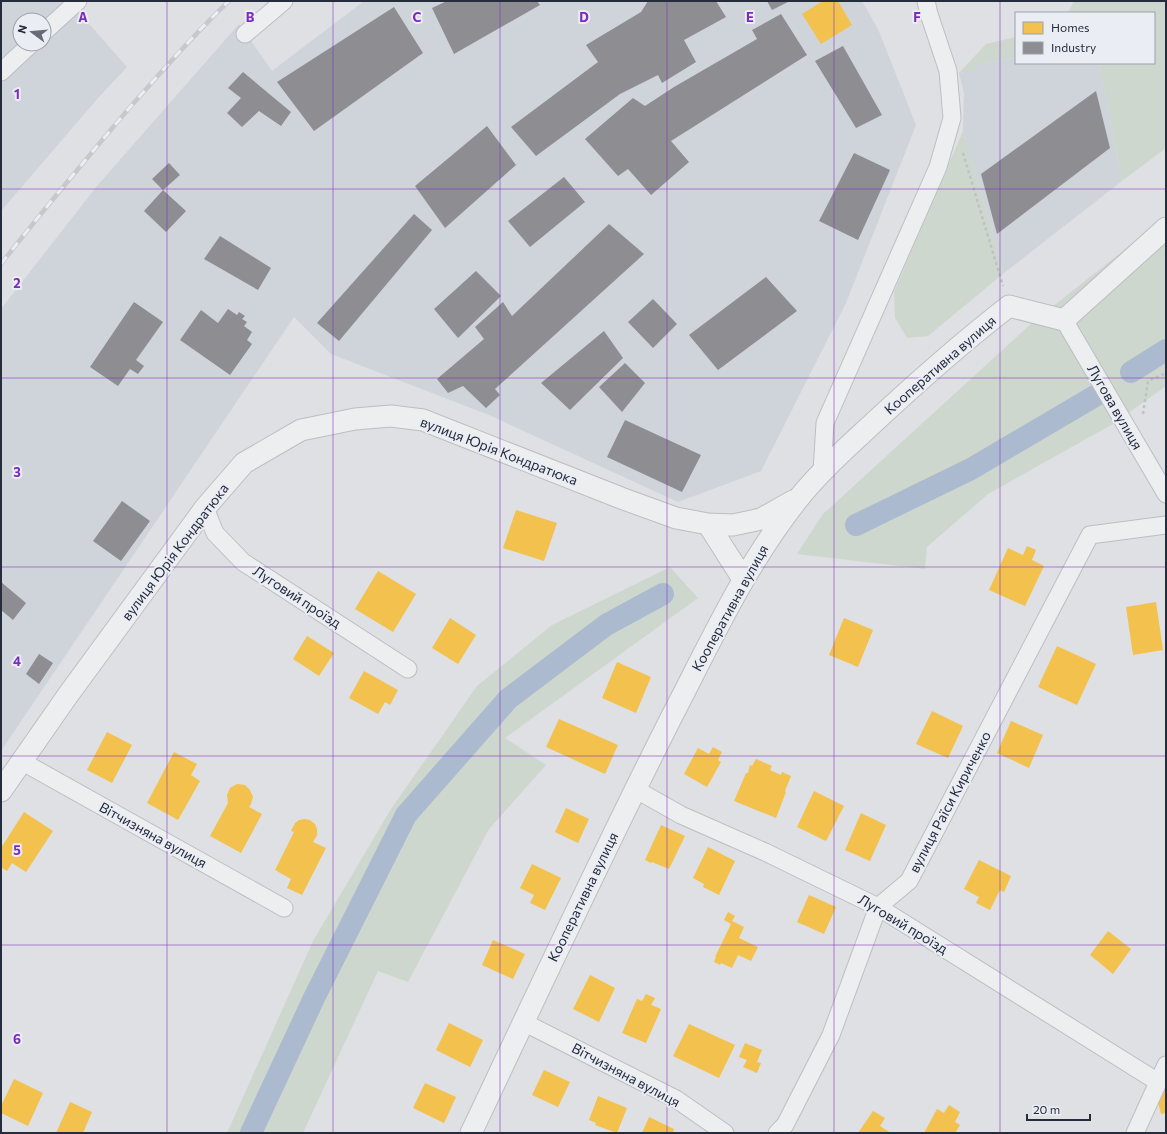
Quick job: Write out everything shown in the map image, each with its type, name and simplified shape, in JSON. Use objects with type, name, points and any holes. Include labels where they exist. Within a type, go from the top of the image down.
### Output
[{"type":"street","points":[[52,25],[78,1]]},
{"type":"street","points":[[245,34],[284,1]]},
{"type":"street","points":[[822,472],[825,423],[938,167],[952,118],[948,71],[926,1]]},
{"type":"street","points":[[1,72],[22,52]]},
{"type":"street","points":[[1064,320],[1166,228]]},
{"type":"street","name":"Кооперативна вулиця","points":[[471,1133],[635,789],[743,579],[766,543],[799,497],[822,472],[888,409],[982,327],[1009,306],[1064,320]]},
{"type":"street","name":"Лугова вулиця","points":[[1064,320],[1166,494]]},
{"type":"street","name":"вулиця Юрія Кондратюка","points":[[1,791],[21,761],[205,508],[244,463],[301,430],[355,419],[391,416],[423,420],[676,518],[708,524],[734,525],[761,519],[799,497]]},
{"type":"street","name":"Луговий проїзд","points":[[205,508],[215,533],[244,562],[408,669]]},
{"type":"street","points":[[708,524],[743,579]]},
{"type":"street","name":"вулиця Раїси Кириченко","points":[[777,1133],[785,1125],[831,1035],[878,907],[909,881],[1090,535],[1166,525]]},
{"type":"street","name":"Вітчизняна вулиця","points":[[21,761],[284,908]]},
{"type":"street","name":"Луговий проїзд","points":[[635,789],[681,815],[765,852],[878,907],[1158,1082]]},
{"type":"street","name":"Вітчизняна вулиця","points":[[523,1022],[676,1099],[725,1133]]},
{"type":"street","points":[[1135,1133],[1166,1065]]},
{"type":"path","points":[[952,118],[1009,306]]},
{"type":"path","points":[[1138,446],[1148,381],[1166,373]]},
{"type":"shaded area","points":[[1,1],[69,1],[127,67],[98,98],[1,211]]},
{"type":"shaded area","points":[[364,1],[862,1],[878,29],[916,125],[846,303],[761,471],[678,502],[489,415],[331,354],[294,317],[1,751],[1,309],[97,186],[239,24],[272,71]]},
{"type":"shaded area","points":[[1074,1],[1166,1],[1166,148],[1122,181],[1099,64],[1155,64],[1155,12],[1068,12]]},
{"type":"shaded area","points":[[1015,37],[1015,58],[975,65],[976,70],[959,73],[986,44]]},
{"type":"shaded area","points":[[1015,58],[1015,64],[1099,64],[1122,181],[1004,273],[963,131],[964,93],[959,73],[975,70],[975,65]]},
{"type":"shaded area","points":[[963,131],[1004,273],[928,336],[907,338],[895,318],[894,292]]},
{"type":"shaded area","points":[[1166,217],[1166,386],[1113,424],[988,494],[927,547],[925,569],[797,554],[823,514],[1033,322]]},
{"type":"shaded area","points":[[670,567],[698,598],[505,738],[546,765],[489,829],[408,982],[378,971],[303,1133],[227,1133],[313,941],[391,809],[477,686],[552,625]]},
{"type":"building: Homes","points":[[823,1],[838,1],[852,25],[821,44],[802,14]]},
{"type":"building: Homes","points":[[516,510],[557,523],[544,561],[503,548]]},
{"type":"building: Homes","points":[[1027,546],[1036,550],[1032,560],[1044,566],[1025,606],[989,590],[1008,548],[1023,555]]},
{"type":"building: Homes","points":[[378,571],[416,594],[393,632],[355,609]]},
{"type":"building: Homes","points":[[1156,602],[1163,650],[1133,655],[1126,607]]},
{"type":"building: Homes","points":[[450,618],[476,635],[458,664],[432,648]]},
{"type":"building: Homes","points":[[844,618],[873,630],[858,667],[829,655]]},
{"type":"building: Homes","points":[[307,636],[334,653],[319,676],[293,659]]},
{"type":"building: Homes","points":[[1057,646],[1096,664],[1077,705],[1038,687]]},
{"type":"building: Homes","points":[[617,662],[651,677],[636,713],[602,698]]},
{"type":"building: Homes","points":[[364,671],[398,690],[390,705],[385,702],[378,714],[349,698]]},
{"type":"building: Homes","points":[[932,711],[963,726],[948,758],[916,744]]},
{"type":"building: Homes","points":[[559,719],[618,745],[605,774],[546,747]]},
{"type":"building: Homes","points":[[1011,721],[1043,735],[1029,768],[997,753]]},
{"type":"building: Homes","points":[[107,732],[132,745],[112,783],[87,770]]},
{"type":"building: Homes","points":[[713,747],[722,752],[718,760],[721,762],[707,787],[684,774],[698,748],[709,754]]},
{"type":"building: Homes","points":[[174,752],[197,764],[191,775],[200,781],[178,820],[147,803]]},
{"type":"building: Homes","points":[[756,759],[772,766],[770,770],[781,775],[782,772],[791,776],[776,818],[734,801],[746,773],[748,773],[750,765],[752,766]]},
{"type":"building: Homes","points":[[237,784],[245,785],[250,790],[253,797],[249,807],[262,814],[241,853],[210,836],[228,803],[227,795],[230,788]]},
{"type":"building: Homes","points":[[814,791],[844,806],[826,841],[797,827]]},
{"type":"building: Homes","points":[[566,808],[589,819],[578,843],[555,832]]},
{"type":"building: Homes","points":[[24,812],[53,831],[26,872],[12,863],[7,871],[1,867],[1,848]]},
{"type":"building: Homes","points":[[861,813],[886,825],[870,861],[845,850]]},
{"type":"building: Homes","points":[[299,820],[310,820],[315,824],[317,829],[317,835],[313,842],[326,848],[302,895],[287,888],[291,879],[275,870],[294,832],[291,831],[295,823]]},
{"type":"building: Homes","points":[[661,825],[685,836],[669,869],[645,860]]},
{"type":"building: Homes","points":[[708,847],[735,861],[719,895],[703,887],[704,884],[693,878]]},
{"type":"building: Homes","points":[[979,860],[1011,876],[1004,892],[1000,890],[990,910],[976,903],[979,897],[964,889]]},
{"type":"building: Homes","points":[[532,864],[561,878],[545,910],[530,903],[534,895],[520,888]]},
{"type":"building: Homes","points":[[809,895],[836,907],[824,934],[797,922]]},
{"type":"building: Homes","points":[[728,912],[735,916],[732,921],[744,927],[739,938],[758,947],[751,961],[738,955],[732,968],[721,963],[720,965],[714,962],[731,924],[724,920]]},
{"type":"building: Homes","points":[[1108,931],[1131,949],[1113,974],[1090,955]]},
{"type":"building: Homes","points":[[493,940],[525,954],[513,979],[482,965]]},
{"type":"building: Homes","points":[[590,975],[615,988],[599,1022],[573,1009]]},
{"type":"building: Homes","points":[[646,994],[655,998],[651,1005],[661,1009],[646,1043],[622,1033],[637,999],[642,1001]]},
{"type":"building: Homes","points":[[449,1023],[483,1040],[470,1067],[436,1050]]},
{"type":"building: Homes","points":[[689,1024],[735,1045],[719,1078],[673,1056]]},
{"type":"building: Homes","points":[[745,1043],[762,1050],[757,1062],[761,1063],[757,1073],[743,1067],[747,1060],[739,1057]]},
{"type":"building: Homes","points":[[544,1070],[570,1082],[558,1107],[532,1095]]},
{"type":"building: Homes","points":[[14,1079],[43,1093],[28,1126],[1,1113],[1,1106]]},
{"type":"building: Homes","points":[[1166,1080],[1166,1113],[1161,1114],[1153,1083]]},
{"type":"building: Homes","points":[[425,1083],[456,1097],[444,1123],[413,1108]]},
{"type":"building: Homes","points":[[598,1096],[627,1108],[617,1133],[595,1125],[596,1123],[589,1120]]},
{"type":"building: Homes","points":[[70,1102],[92,1112],[83,1133],[56,1133]]},
{"type":"building: Homes","points":[[949,1105],[960,1112],[955,1122],[960,1125],[955,1133],[924,1133],[937,1109],[944,1113]]},
{"type":"building: Homes","points":[[873,1111],[885,1118],[880,1126],[891,1133],[858,1133]]},
{"type":"building: Homes","points":[[649,1117],[674,1129],[673,1133],[642,1133]]},
{"type":"building: Industry","points":[[447,1],[537,1],[540,5],[454,54],[432,8]]},
{"type":"building: Industry","points":[[648,1],[716,1],[726,17],[684,40],[696,62],[662,83],[658,75],[620,94],[536,156],[511,127],[598,62],[586,45],[641,12]]},
{"type":"building: Industry","points":[[767,1],[790,1],[772,10]]},
{"type":"building: Industry","points":[[394,7],[423,53],[314,131],[277,82]]},
{"type":"building: Industry","points":[[781,14],[807,55],[671,141],[689,162],[651,195],[628,169],[618,176],[585,139],[633,98],[645,106],[674,87],[757,39],[752,30]]},
{"type":"building: Industry","points":[[843,46],[882,115],[856,128],[815,61]]},
{"type":"building: Industry","points":[[243,72],[291,112],[281,126],[259,111],[242,127],[227,113],[241,98],[228,88]]},
{"type":"building: Industry","points":[[1096,91],[1110,148],[997,234],[981,174]]},
{"type":"building: Industry","points":[[487,126],[516,165],[445,228],[415,186]]},
{"type":"building: Industry","points":[[854,153],[890,170],[858,240],[819,221]]},
{"type":"building: Industry","points":[[169,163],[180,175],[163,190],[152,179]]},
{"type":"building: Industry","points":[[564,177],[585,202],[530,247],[508,221]]},
{"type":"building: Industry","points":[[163,190],[186,211],[166,232],[144,211]]},
{"type":"building: Industry","points":[[414,214],[432,230],[339,341],[317,323]]},
{"type":"building: Industry","points":[[609,224],[644,254],[495,389],[500,395],[486,408],[463,386],[448,393],[437,379],[484,339],[475,327],[503,302],[512,316]]},
{"type":"building: Industry","points":[[220,236],[271,268],[258,290],[204,259]]},
{"type":"building: Industry","points":[[476,271],[501,296],[458,338],[434,309]]},
{"type":"building: Industry","points":[[766,277],[797,311],[718,370],[689,335]]},
{"type":"building: Industry","points":[[653,299],[677,324],[653,348],[628,322]]},
{"type":"building: Industry","points":[[134,302],[163,322],[136,360],[144,366],[138,374],[130,369],[118,386],[90,367]]},
{"type":"building: Industry","points":[[228,309],[237,315],[239,312],[245,316],[242,319],[247,322],[244,326],[252,332],[247,340],[252,344],[230,375],[180,340],[201,310],[218,323]]},
{"type":"building: Industry","points":[[604,331],[623,358],[570,410],[541,383]]},
{"type":"building: Industry","points":[[625,363],[645,383],[622,412],[599,387]]},
{"type":"building: Industry","points":[[625,420],[701,455],[682,492],[607,457]]},
{"type":"building: Industry","points":[[122,501],[150,521],[121,561],[93,541]]},
{"type":"building: Industry","points":[[1,582],[26,603],[13,620],[1,610]]},
{"type":"building: Industry","points":[[39,654],[53,663],[39,684],[26,674]]},
{"type":"waterway","points":[[1131,372],[1166,350]]},
{"type":"waterway","points":[[856,525],[971,469],[1095,396]]},
{"type":"waterway","points":[[251,1133],[314,998],[406,815],[508,699],[606,625],[663,594]]},
{"type":"railway","points":[[1,264],[131,106],[191,39],[229,1]]}]
